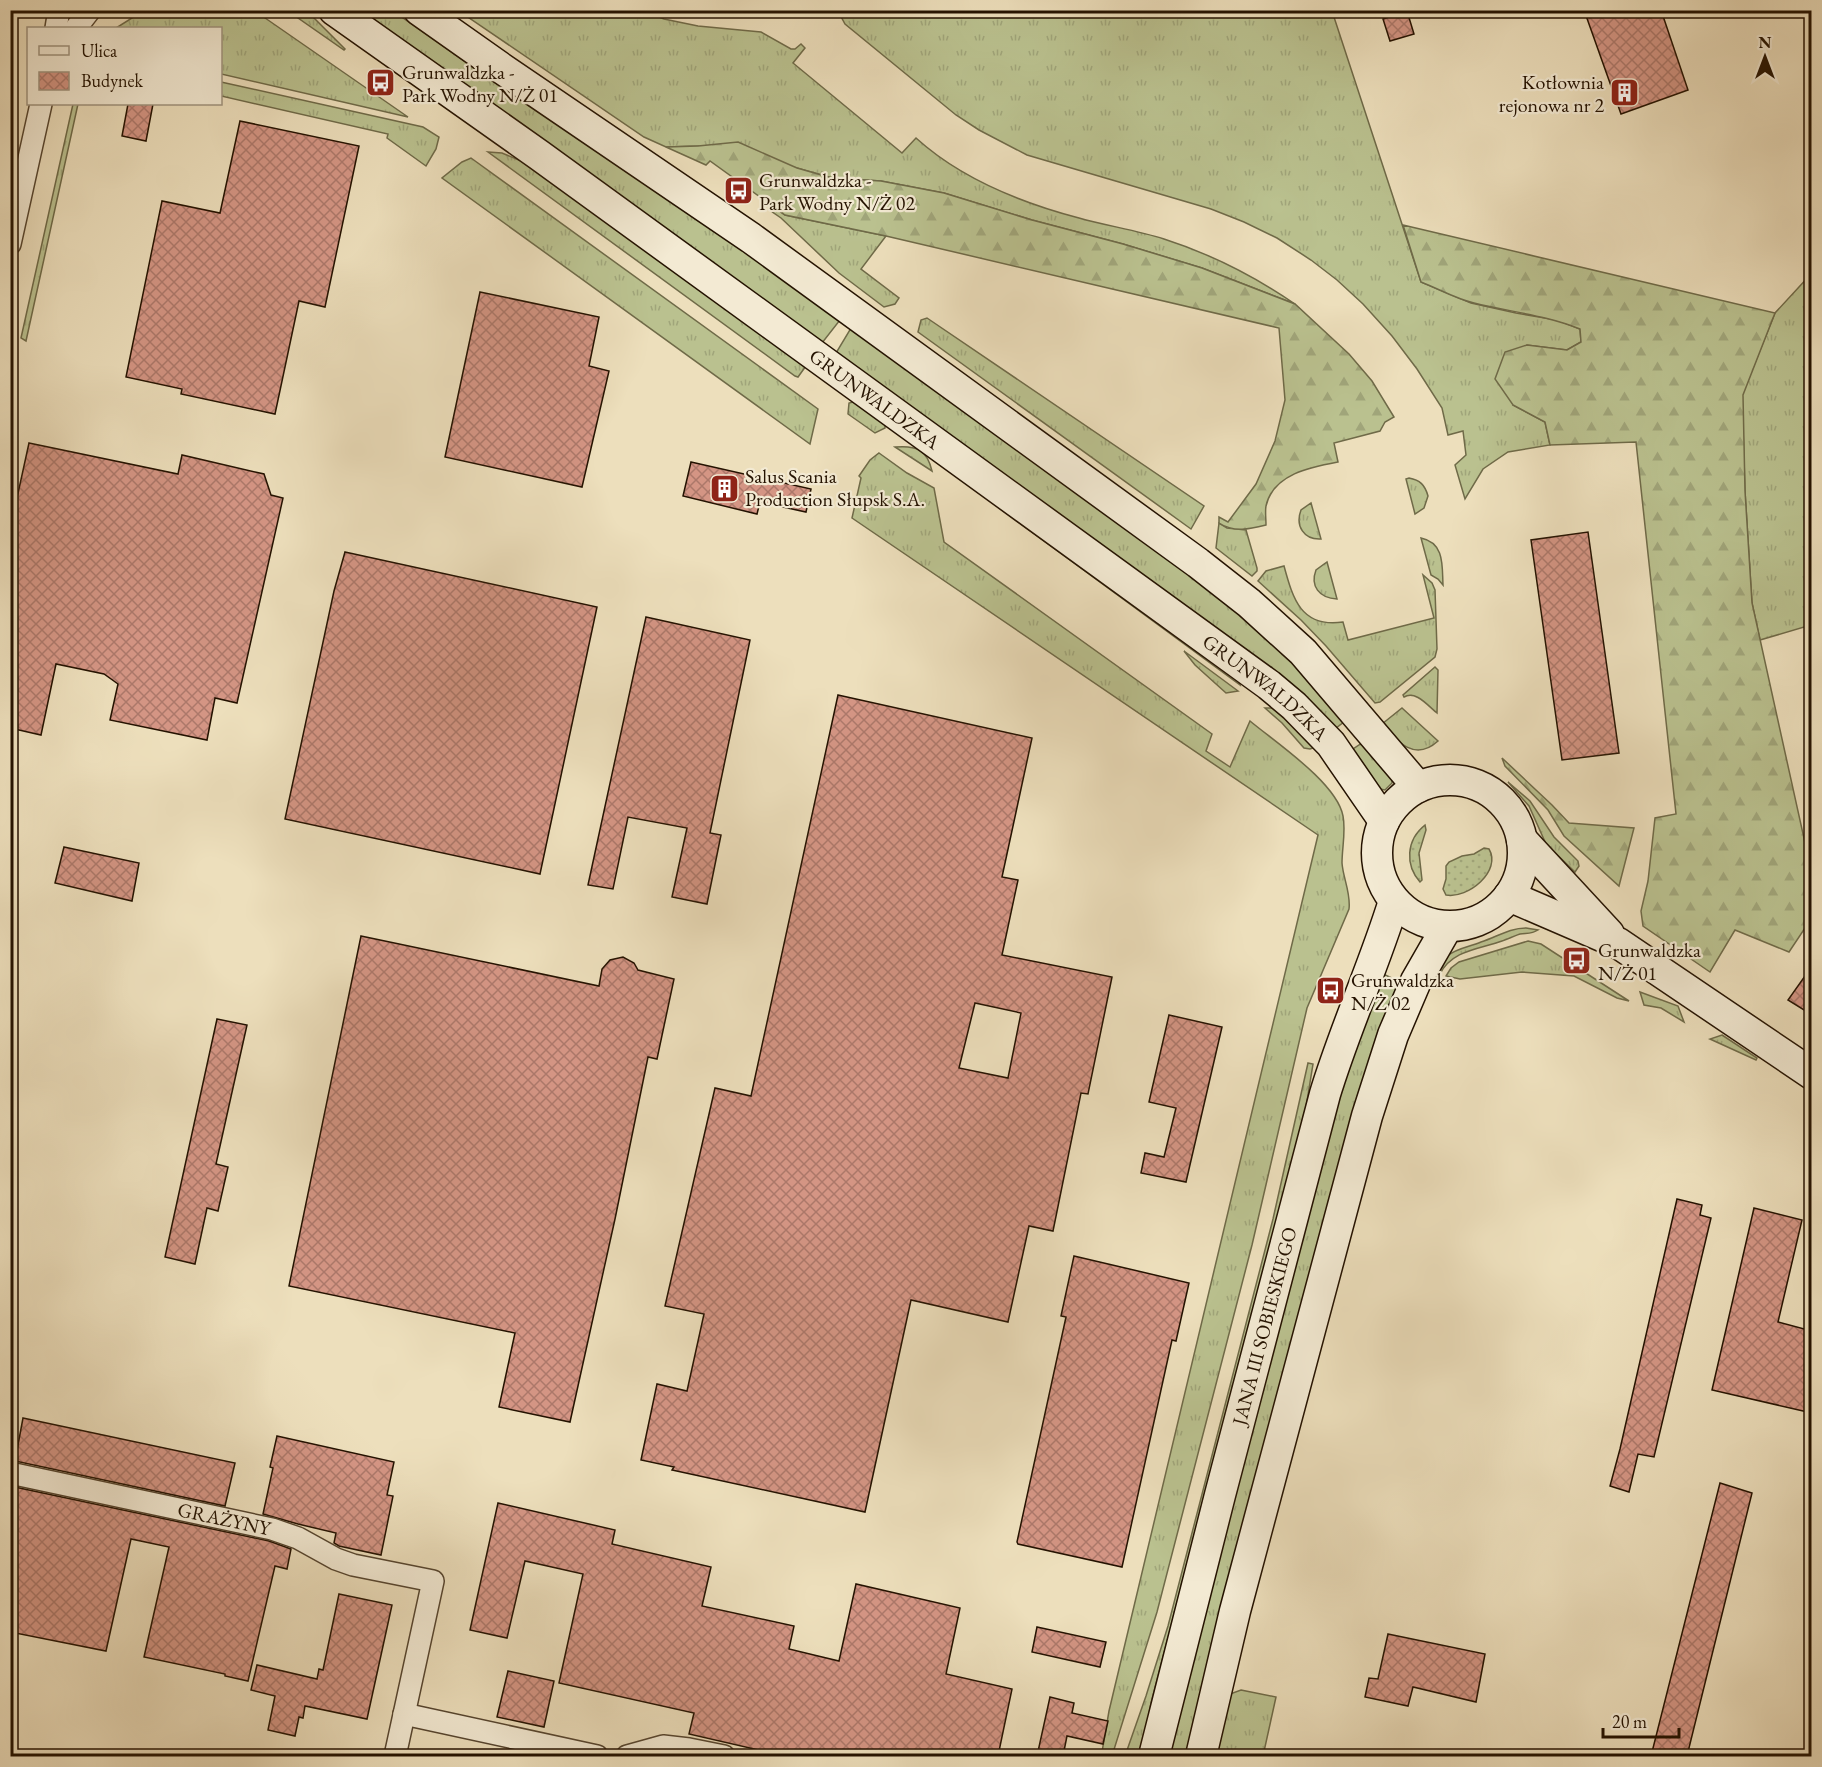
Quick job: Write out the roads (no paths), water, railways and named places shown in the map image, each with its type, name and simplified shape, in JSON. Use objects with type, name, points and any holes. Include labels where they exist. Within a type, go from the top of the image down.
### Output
[{"type":"street","points":[[56,27],[59,10]]},
{"type":"street","points":[[77,27],[90,10]]},
{"type":"street","name":"GRUNWALDZKA","points":[[334,10],[539,154],[1269,685],[1325,737],[1340,755],[1384,821]]},
{"type":"street","name":"GRUNWALDZKA","points":[[419,10],[751,238],[1206,569],[1249,603],[1303,652],[1418,787]]},
{"type":"street","points":[[10,244],[41,105]]},
{"type":"street","points":[[1445,781],[1461,781],[1477,786],[1493,795],[1506,807],[1516,823],[1522,840],[1522,860],[1518,879],[1509,896],[1492,913],[1471,924],[1447,927],[1418,919],[1394,901],[1382,883],[1377,862],[1377,841],[1384,821],[1398,801],[1418,787],[1445,781]]},
{"type":"street","points":[[1522,840],[1618,943]]},
{"type":"street","points":[[1509,896],[1618,943],[1812,1074]]},
{"type":"street","name":"JANA III SOBIESKIEGO","points":[[1154,1756],[1325,1094],[1394,901]]},
{"type":"street","points":[[1201,1756],[1235,1611],[1367,1116],[1393,1035],[1422,969],[1447,927]]},
{"type":"street","name":"GRAŻYNY","points":[[10,1473],[272,1529],[298,1538],[336,1559],[433,1581],[404,1714]]},
{"type":"street","points":[[394,1756],[404,1714],[597,1756]]},
{"type":"street","points":[[627,1756],[663,1746],[724,1756]]},
{"type":"place","name":"Grunwaldzka - Park Wodny N/Ż 01","points":[[381,83]]},
{"type":"place","name":"Kotłownia rejonowa nr 2","points":[[1625,93]]},
{"type":"place","name":"Grunwaldzka - Park Wodny N/Ż 02","points":[[738,191]]},
{"type":"place","name":"Salus Scania Production Słupsk S.A.","points":[[724,488]]},
{"type":"place","name":"Grunwaldzka N/Ż 01","points":[[1577,961]]},
{"type":"place","name":"Grunwaldzka N/Ż 02","points":[[1330,991]]}]
